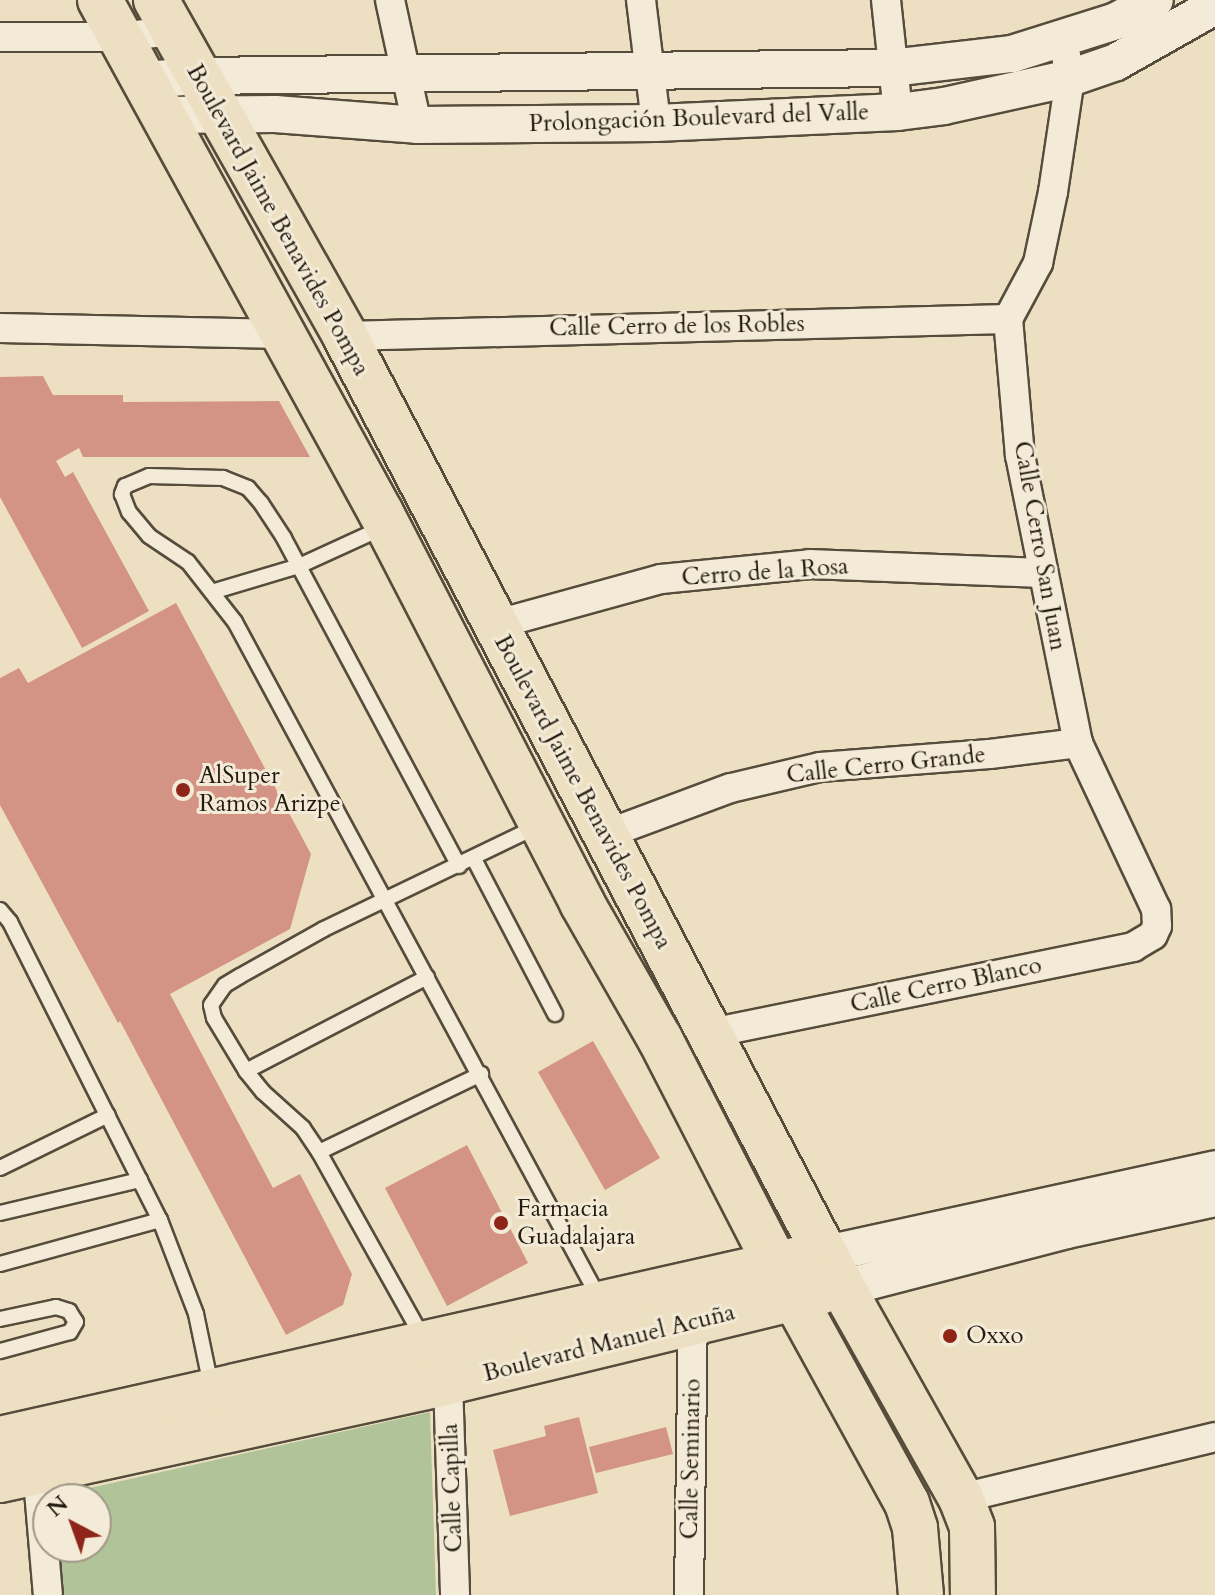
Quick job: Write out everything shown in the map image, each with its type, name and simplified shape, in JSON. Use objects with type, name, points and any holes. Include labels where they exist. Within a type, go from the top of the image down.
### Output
[{"type":"main road","name":"Boulevard Jaime Benavides Pompa","points":[[164,15],[345,336],[834,1271],[961,1498],[972,1527],[973,1595]]},
{"type":"main road","name":"Boulevard Jaime Benavides Pompa","points":[[110,19],[384,520],[478,707],[660,1039],[785,1280],[907,1503],[915,1528],[921,1595]]},
{"type":"main road","points":[[384,520],[385,412]]},
{"type":"main road","points":[[478,707],[517,727],[597,816]]},
{"type":"main road","name":"Boulevard Manuel Acuña","points":[[18,1455],[214,1411],[425,1342],[601,1302],[785,1280],[834,1271]]},
{"type":"main road","name":"Boulevard Manuel Acuña","points":[[214,1411],[448,1382],[693,1324],[785,1280]]},
{"type":"street","points":[[390,0],[409,73],[417,125]]},
{"type":"street","points":[[641,0],[656,123]]},
{"type":"street","points":[[886,0],[898,112]]},
{"type":"street","name":"Prolongación Boulevard del Valle","points":[[153,98],[409,73],[891,68],[966,62],[1063,40],[1116,21],[1155,0]]},
{"type":"street","name":"Prolongación Boulevard del Valle","points":[[207,94],[417,125],[656,123],[898,112],[944,106],[1070,78],[1116,62],[1210,8]]},
{"type":"street","points":[[0,37],[110,19],[164,15]]},
{"type":"street","points":[[1008,319],[1038,263],[1070,78],[1063,40]]},
{"type":"street","name":"Calle Cerro de los Robles","points":[[345,336],[1008,319]]},
{"type":"street","name":"Calle Cerro San Juan","points":[[1008,319],[1020,456],[1078,743],[1156,909]]},
{"type":"street","points":[[0,328],[283,334]]},
{"type":"street","name":"Cerro de la Rosa","points":[[494,625],[661,579],[810,564],[1042,573]]},
{"type":"street","name":"Calle Cerro Grande","points":[[597,816],[807,769],[990,754],[1078,743]]},
{"type":"street","name":"Calle Cerro Blanco","points":[[711,1033],[1133,947],[1153,935],[1157,926],[1156,909]]},
{"type":"street","name":"Boulevard Manuel Acuña","points":[[834,1271],[1215,1169]]},
{"type":"street","name":"Boulevard Manuel Acuña","points":[[834,1271],[1067,1230],[1215,1198]]},
{"type":"street","name":"Calle Seminario","points":[[689,1595],[693,1324]]},
{"type":"street","name":"Calle Capilla","points":[[448,1382],[455,1595]]},
{"type":"street","points":[[961,1498],[1215,1437]]},
{"type":"street","points":[[18,1455],[48,1595]]},
{"type":"lane","points":[[459,866],[299,566],[261,503],[236,481],[223,478],[149,476],[125,486],[122,494],[129,512],[149,536],[188,562],[215,591],[235,622],[601,1302]]},
{"type":"lane","points":[[215,591],[299,566],[384,520]]},
{"type":"lane","points":[[425,1342],[319,1152],[303,1128],[263,1092],[246,1071],[214,1018],[211,1005],[225,985],[264,962],[541,825]]},
{"type":"lane","points":[[474,859],[555,1014]]},
{"type":"lane","points":[[0,910],[10,922],[160,1220],[196,1314],[214,1411]]},
{"type":"lane","points":[[246,1071],[427,977]]},
{"type":"lane","points":[[319,1152],[481,1074]]},
{"type":"lane","points":[[0,1168],[108,1115]]},
{"type":"lane","points":[[0,1213],[140,1180]]},
{"type":"lane","points":[[0,1264],[160,1220]]},
{"type":"lane","points":[[0,1319],[56,1307],[69,1311],[76,1322],[70,1332],[0,1351]]},
{"type":"green space","points":[[430,1412],[436,1595],[60,1595],[58,1563],[112,1563],[112,1483]]},
{"type":"building","points":[[43,376],[53,395],[123,395],[123,402],[279,401],[310,457],[83,457],[79,448],[56,461],[65,477],[73,472],[149,611],[82,648],[0,497],[0,377]]},
{"type":"building","points":[[176,603],[311,854],[290,929],[170,994],[273,1188],[300,1174],[352,1274],[343,1305],[286,1335],[120,1021],[118,1023],[0,805],[0,678],[19,668],[28,683]]},
{"type":"building","points":[[593,1041],[660,1158],[605,1190],[538,1072]]},
{"type":"building","points":[[467,1145],[528,1263],[447,1306],[385,1188]]},
{"type":"building","points":[[579,1417],[598,1493],[510,1516],[493,1450],[546,1436],[544,1426]]},
{"type":"building","points":[[666,1427],[673,1454],[596,1473],[589,1447]]},
{"type":"place","name":"AlSuper Ramos Arizpe","points":[[183,790]]},
{"type":"place","name":"Farmacia Guadalajara","points":[[501,1223]]},
{"type":"place","name":"Oxxo","points":[[950,1336]]}]
